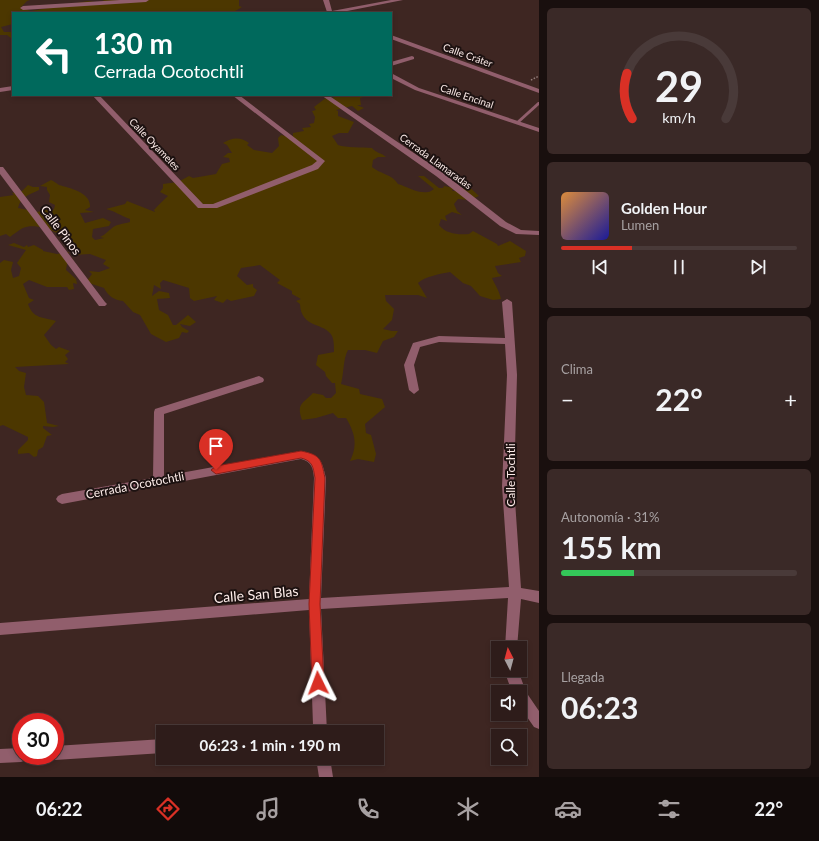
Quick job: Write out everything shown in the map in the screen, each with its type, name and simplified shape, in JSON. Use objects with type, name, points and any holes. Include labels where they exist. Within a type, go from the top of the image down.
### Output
[{"type":"street","points":[[23,8],[146,0]]},
{"type":"street","points":[[326,0],[329,12]]},
{"type":"street","points":[[334,12],[400,0]]},
{"type":"street","name":"Calle Cráter","points":[[392,37],[539,91]]},
{"type":"street","points":[[392,64],[412,58]]},
{"type":"street","name":"Calle Encinal","points":[[392,76],[417,89],[539,130]]},
{"type":"street","points":[[0,90],[12,88]]},
{"type":"street","name":"Calle Oyameles","points":[[96,96],[201,206],[214,206],[315,167],[320,161],[236,96]]},
{"type":"street","name":"Cerrada Llamaradas","points":[[325,96],[439,174],[503,224],[519,232],[539,233]]},
{"type":"street","name":"Calle Pinos","points":[[1,173],[102,304]]},
{"type":"street","name":"Calle Tochtli","points":[[507,302],[512,376],[508,486],[515,592],[512,641]]},
{"type":"street","points":[[414,390],[408,365],[416,346],[439,339],[509,342]]},
{"type":"street","points":[[159,481],[158,412],[259,380]]},
{"type":"street","name":"Cerrada Ocotochtli","points":[[62,499],[301,455],[311,457],[317,462],[320,478],[315,604],[316,725]]},
{"type":"street","name":"Calle San Blas","points":[[0,629],[315,604],[515,592],[539,597]]},
{"type":"street","points":[[527,706],[539,722]]},
{"type":"street","points":[[64,752],[156,746]]},
{"type":"street","points":[[0,756],[12,755]]},
{"type":"street","points":[[325,765],[326,777]]},
{"type":"lane","points":[[517,123],[539,104]]},
{"type":"shaded area","points":[[0,0],[30,0],[21,7],[31,11],[88,1],[101,3],[104,0],[239,0],[239,6],[242,7],[234,12],[12,12],[12,24],[1,27],[4,32],[12,32],[12,39],[7,35],[0,35]]},
{"type":"shaded area","points":[[338,96],[363,97],[360,98],[361,105],[357,105],[364,108],[358,111],[352,106],[336,110],[338,111],[338,116],[354,122],[348,133],[339,133],[332,136],[338,145],[372,148],[386,157],[378,157],[373,160],[372,167],[393,178],[398,184],[417,191],[429,192],[434,189],[418,176],[424,176],[439,188],[443,188],[444,186],[454,188],[452,191],[465,188],[462,186],[467,185],[479,196],[470,200],[458,199],[454,204],[457,211],[462,215],[452,212],[445,216],[447,221],[441,219],[439,225],[442,228],[457,234],[469,234],[473,231],[497,244],[498,246],[510,241],[526,251],[525,256],[519,258],[521,262],[495,266],[498,273],[502,276],[492,278],[501,299],[493,300],[480,296],[471,286],[463,283],[450,272],[429,277],[418,283],[427,298],[418,295],[385,295],[386,301],[394,309],[392,320],[383,329],[398,331],[394,337],[383,341],[377,353],[365,350],[348,350],[345,358],[341,384],[359,389],[360,394],[382,399],[385,407],[365,424],[366,433],[371,435],[376,454],[374,462],[358,459],[350,461],[355,444],[352,429],[346,418],[338,418],[333,413],[302,420],[300,407],[313,393],[323,395],[326,398],[331,398],[336,393],[335,383],[332,383],[326,376],[325,372],[316,365],[318,355],[334,352],[333,338],[329,332],[304,318],[301,312],[300,304],[296,301],[301,299],[292,294],[292,291],[277,283],[280,280],[260,265],[241,268],[237,276],[247,285],[253,284],[253,287],[257,290],[254,296],[231,301],[227,299],[223,303],[214,300],[217,296],[194,301],[190,298],[189,288],[163,280],[160,283],[161,289],[154,285],[152,296],[159,291],[169,293],[170,298],[157,299],[159,310],[168,315],[173,325],[176,325],[188,315],[196,322],[190,326],[180,324],[189,331],[187,333],[182,332],[179,338],[166,342],[151,334],[140,315],[133,312],[123,301],[112,297],[104,288],[86,282],[92,274],[89,271],[99,272],[110,268],[103,264],[106,260],[90,254],[74,255],[73,245],[71,245],[62,236],[35,226],[23,228],[10,237],[6,234],[0,236],[0,197],[14,195],[12,193],[22,191],[28,185],[39,187],[39,190],[23,198],[18,208],[38,212],[45,208],[50,213],[54,209],[55,205],[49,202],[50,195],[47,187],[40,186],[51,180],[59,185],[83,194],[87,198],[90,207],[85,210],[94,212],[80,213],[85,223],[103,218],[111,222],[109,226],[93,229],[92,237],[95,240],[104,238],[100,237],[113,227],[130,222],[130,219],[106,209],[125,204],[127,201],[155,212],[154,210],[168,196],[160,192],[163,188],[163,184],[178,182],[189,176],[193,178],[216,174],[222,164],[230,162],[229,158],[223,157],[228,153],[232,153],[227,145],[223,143],[232,139],[242,139],[249,143],[247,145],[254,150],[272,153],[279,146],[278,138],[281,135],[285,136],[286,133],[293,136],[293,133],[304,131],[302,128],[311,127],[309,124],[314,123],[315,117],[312,111],[316,110],[314,107],[327,97],[332,98]]},
{"type":"shaded area","points":[[14,243],[24,247],[27,245],[28,247],[34,245],[43,251],[57,254],[69,252],[67,256],[73,259],[67,264],[66,270],[76,279],[77,284],[73,283],[74,289],[69,290],[67,287],[47,287],[29,280],[23,284],[29,298],[34,300],[28,304],[30,309],[39,317],[56,321],[44,335],[51,345],[56,349],[59,347],[70,351],[65,355],[68,359],[65,362],[69,364],[15,367],[19,371],[26,373],[24,387],[26,395],[38,396],[44,402],[47,423],[59,426],[43,426],[43,428],[52,435],[47,436],[43,447],[38,450],[37,456],[34,457],[29,453],[18,454],[18,450],[28,440],[28,437],[3,425],[0,426],[0,263],[4,260],[13,262],[11,270],[13,278],[19,276],[21,268],[17,263],[26,250],[8,245]]},
{"type":"route","points":[[216,470],[301,455],[311,457],[317,462],[320,478],[315,604],[318,683]]}]
